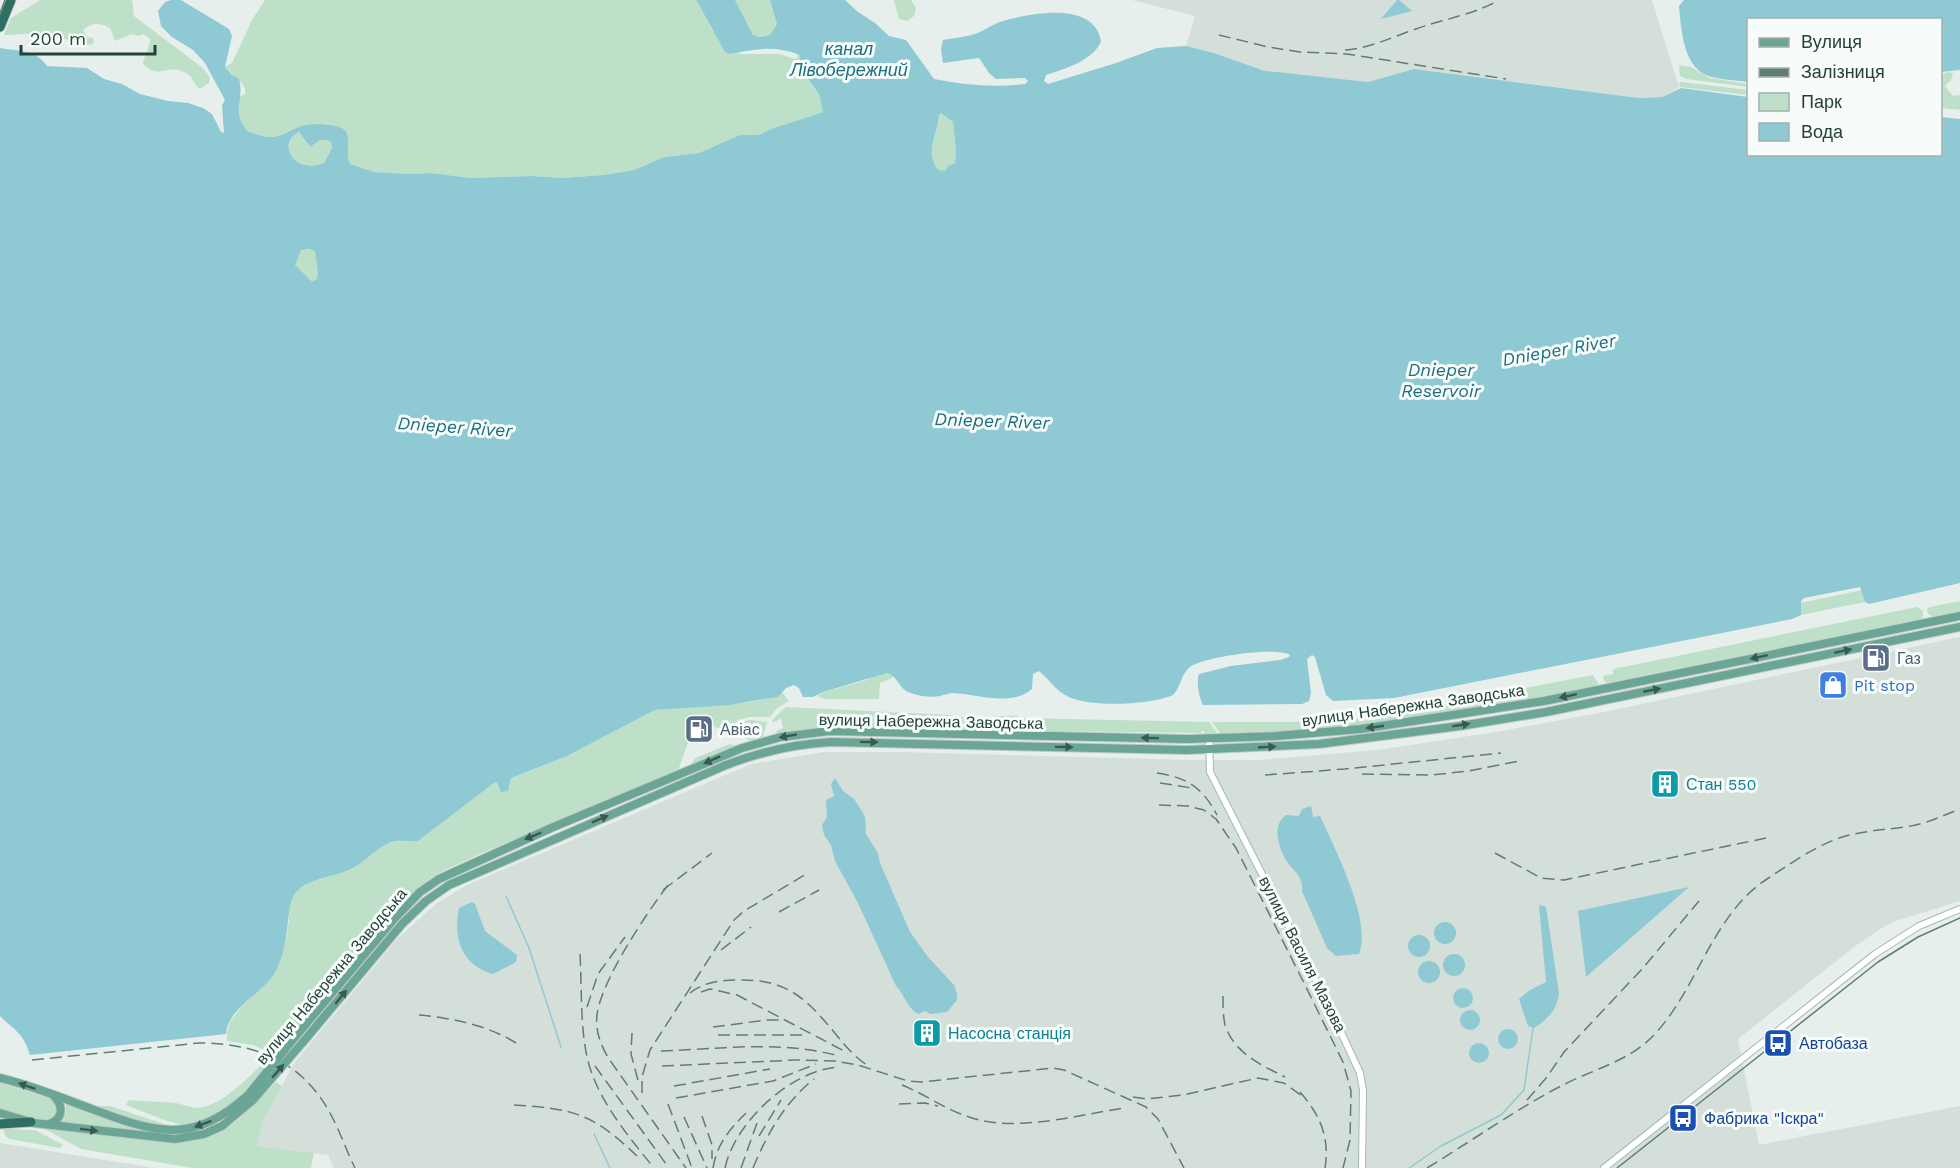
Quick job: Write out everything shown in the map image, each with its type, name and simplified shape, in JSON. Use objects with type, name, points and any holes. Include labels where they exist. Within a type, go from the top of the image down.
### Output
[{"type":"highway","points":[[0,27],[11,0]]},
{"type":"highway","points":[[0,1124],[31,1122]]},
{"type":"main road","name":"вулиця Набережна Заводська","points":[[0,1078],[151,1129],[173,1131],[194,1128],[217,1119],[251,1097],[296,1036],[395,918],[429,885],[522,840],[753,744],[795,734],[829,731],[1209,738],[1318,733],[1458,715],[1544,701],[1960,616]]},
{"type":"main road","name":"вулиця Набережна Заводська","points":[[0,1113],[31,1122],[150,1137],[186,1138],[204,1134],[222,1126],[303,1042],[402,924],[442,889],[486,867],[746,758],[797,745],[831,742],[1209,749],[1319,744],[1460,726],[1557,709],[1960,627]]},
{"type":"main road","points":[[44,1124],[54,1122],[61,1113],[61,1105],[54,1096]]},
{"type":"street","name":"вулиця Василя Мазова","points":[[1209,738],[1210,772],[1326,1000],[1360,1073],[1363,1090],[1362,1168]]},
{"type":"street","points":[[1604,1168],[1875,954],[1919,926],[1960,909]]},
{"type":"shaded area","points":[[1132,0],[1652,0],[1679,87],[1664,97],[1640,98],[1414,69],[1368,82],[1265,71],[1186,46],[1195,16]]},
{"type":"shaded area","points":[[1960,637],[1960,901],[1883,927],[1854,947],[1738,1039],[1759,1145],[1960,1106],[1960,1168],[334,1168],[328,1155],[257,1146],[263,1121],[294,1063],[398,938],[437,903],[467,885],[751,764],[824,752],[1259,760],[1377,750],[1490,733],[1599,713]]},
{"type":"shaded area","points":[[0,1143],[155,1168],[0,1168]]},
{"type":"green space","points":[[40,0],[132,0],[134,16],[204,69],[210,78],[209,83],[200,89],[184,72],[149,69],[143,64],[150,39],[143,34],[139,36],[131,34],[115,41],[110,28],[99,24],[93,25],[83,30],[87,37],[93,38],[94,43],[89,45],[73,43],[49,33],[4,35],[11,18]]},
{"type":"green space","points":[[265,0],[696,0],[711,28],[730,54],[739,52],[740,54],[780,54],[795,59],[799,55],[804,75],[819,94],[823,112],[771,129],[760,135],[740,135],[699,153],[664,157],[634,170],[603,175],[563,178],[531,176],[471,178],[431,173],[374,172],[350,164],[347,159],[348,151],[319,125],[264,137],[246,129],[242,124],[238,108],[240,97],[246,93],[245,89],[225,67],[232,63],[252,20]]},
{"type":"green space","points":[[735,0],[770,0],[777,24],[770,35],[761,37],[753,35]]},
{"type":"green space","points":[[894,0],[911,0],[916,8],[914,16],[907,21],[899,19]]},
{"type":"green space","points":[[1679,65],[1691,67],[1710,78],[1747,84],[1747,87],[1687,79],[1680,76]]},
{"type":"green space","points":[[1953,73],[1951,80],[1945,86],[1953,96],[1960,95],[1960,110],[1942,108],[1942,75]]},
{"type":"green space","points":[[1679,83],[1747,90],[1747,95],[1680,87]]},
{"type":"green space","points":[[941,113],[953,122],[956,151],[955,165],[945,171],[938,171],[932,157],[933,143]]},
{"type":"green space","points":[[299,132],[309,147],[320,140],[331,142],[332,148],[324,163],[313,166],[303,165],[291,156],[289,143]]},
{"type":"green space","points":[[301,249],[315,250],[318,276],[312,283],[294,265]]},
{"type":"green space","points":[[1862,590],[1865,602],[1801,615],[1800,603]]},
{"type":"green space","points":[[1960,601],[1960,611],[1934,617],[1928,614],[1927,609],[1930,607]]},
{"type":"green space","points":[[1917,607],[1923,611],[1921,619],[1607,683],[1604,681],[1603,676],[1613,674],[1613,669]]},
{"type":"green space","points":[[882,673],[892,674],[892,678],[880,683],[879,699],[824,699],[818,696],[823,692],[864,681]]},
{"type":"green space","points":[[1593,675],[1598,683],[1596,686],[1361,725],[1220,733],[1212,722],[1339,722]]},
{"type":"green space","points":[[783,693],[789,701],[777,708],[770,717],[750,717],[738,720],[731,731],[737,736],[706,723],[704,726],[694,720],[686,738],[689,740],[678,771],[482,853],[425,882],[400,907],[277,1055],[253,1045],[227,1041],[227,1031],[236,1014],[266,984],[276,970],[282,956],[291,901],[295,893],[308,883],[349,870],[391,842],[418,841],[494,783],[497,782],[501,791],[508,791],[511,778],[567,756],[655,710],[744,703]]},
{"type":"green space","points":[[786,707],[951,715],[955,718],[955,726],[953,729],[832,727],[777,733],[776,731],[783,728],[781,718],[777,721],[772,722],[772,720]]},
{"type":"green space","points":[[995,716],[1018,716],[1019,723],[1003,723]]},
{"type":"green space","points":[[960,717],[985,717],[983,719],[984,729],[959,729],[957,727]]},
{"type":"green space","points":[[1022,718],[1209,722],[1217,733],[1205,733],[1204,731],[1201,733],[1041,731],[1041,729],[1022,729]]},
{"type":"green space","points":[[745,721],[767,722],[763,737],[750,740],[744,738],[742,726]]},
{"type":"green space","points":[[730,744],[737,746],[690,766],[695,758]]},
{"type":"green space","points":[[266,1060],[269,1063],[231,1103],[220,1113],[196,1125],[170,1122],[126,1105],[129,1100],[175,1103],[195,1108],[207,1106],[235,1089]]},
{"type":"green space","points":[[276,1082],[282,1086],[263,1121],[257,1146],[314,1153],[311,1168],[193,1168],[81,1149],[43,1128],[163,1142],[191,1141],[214,1135],[234,1123]]},
{"type":"green space","points":[[0,1083],[51,1099],[58,1107],[57,1115],[50,1120],[31,1118],[0,1109]]},
{"type":"green space","points":[[66,1104],[143,1132],[61,1122],[66,1113]]},
{"type":"green space","points":[[97,1106],[110,1106],[170,1126],[148,1124]]},
{"type":"green space","points":[[4,1129],[35,1130],[63,1145],[60,1148],[9,1139],[4,1134]]},
{"type":"water","name":"Dnieper Reservoir","points":[[181,0],[229,29],[232,36],[225,67],[239,79],[240,118],[248,131],[274,137],[301,126],[325,124],[339,127],[346,132],[350,164],[374,172],[431,173],[471,178],[531,176],[563,178],[634,170],[664,157],[699,153],[740,135],[759,135],[823,112],[819,94],[804,74],[799,55],[773,49],[756,49],[730,54],[725,52],[696,0],[735,0],[753,35],[761,37],[770,35],[777,24],[770,0],[845,0],[889,36],[906,40],[934,79],[968,84],[1014,85],[1025,84],[1028,81],[1025,78],[996,79],[979,58],[943,63],[941,50],[943,40],[975,34],[997,23],[1027,15],[1059,13],[1086,19],[1096,28],[1101,41],[1086,59],[1046,75],[1044,81],[1048,84],[1157,48],[1186,46],[1265,71],[1368,82],[1414,69],[1639,98],[1663,97],[1681,88],[1747,97],[1747,156],[1942,156],[1942,117],[1960,119],[1960,583],[1869,604],[1865,602],[1860,587],[1804,598],[1801,601],[1801,615],[1792,619],[1394,698],[1333,701],[1326,695],[1315,657],[1312,655],[1307,659],[1311,693],[1309,701],[1302,704],[1203,705],[1198,690],[1199,674],[1231,666],[1280,660],[1290,655],[1256,652],[1223,656],[1197,663],[1187,670],[1173,695],[1135,703],[1104,704],[1077,700],[1059,691],[1039,671],[1033,674],[1032,689],[1024,694],[1004,698],[953,693],[933,697],[918,695],[907,691],[887,673],[813,697],[803,697],[799,688],[794,685],[786,688],[778,697],[730,705],[655,710],[567,756],[511,778],[508,791],[501,792],[497,782],[494,783],[418,841],[391,842],[349,870],[316,880],[300,888],[290,904],[284,948],[274,974],[233,1016],[226,1034],[30,1055],[21,1037],[0,1016],[0,48],[32,54],[47,66],[87,68],[104,79],[122,84],[140,94],[203,108],[212,114],[221,132],[224,133],[222,105],[225,100],[205,63],[193,50],[172,37],[161,26],[158,11],[165,2]],"holes":[[[941,113],[953,122],[955,164],[949,165],[945,171],[938,170],[934,163],[932,150],[939,115]],[[299,132],[310,147],[320,140],[331,142],[332,148],[324,163],[313,166],[304,165],[292,156],[289,143],[292,137]],[[301,250],[315,251],[318,269],[317,279],[312,282],[295,265]]]},
{"type":"water","points":[[1397,0],[1412,11],[1381,19]]},
{"type":"water","points":[[1684,0],[1960,0],[1960,70],[1942,72],[1942,18],[1747,18],[1747,82],[1711,77],[1698,70],[1688,55],[1682,35],[1679,6]]},
{"type":"water","points":[[835,778],[843,791],[854,799],[865,817],[866,834],[878,853],[880,863],[910,932],[928,957],[954,985],[957,1000],[947,1012],[931,1014],[925,1011],[919,1014],[909,1005],[896,986],[858,903],[835,861],[822,825],[827,817],[826,800],[834,796],[831,784]]},
{"type":"water","points":[[1311,806],[1313,817],[1320,816],[1357,904],[1362,940],[1359,954],[1336,956],[1327,948],[1302,891],[1301,881],[1280,847],[1278,830],[1282,819],[1286,815],[1299,816],[1302,809]]},
{"type":"water","points":[[1689,887],[1586,977],[1578,911]]},
{"type":"water","points":[[472,902],[475,904],[485,931],[517,955],[516,962],[493,974],[473,964],[462,949],[459,940],[457,919],[459,908]]},
{"type":"water","points":[[1539,905],[1546,907],[1559,993],[1551,1014],[1534,1028],[1528,1026],[1519,999],[1546,982]]},
{"type":"water","points":[[1441,922],[1449,922],[1456,929],[1456,937],[1449,944],[1441,944],[1434,937],[1434,929]]},
{"type":"water","points":[[1415,935],[1423,935],[1430,942],[1430,950],[1423,957],[1415,957],[1408,950],[1408,942]]},
{"type":"water","points":[[1454,954],[1462,957],[1465,965],[1462,973],[1454,976],[1446,973],[1443,965],[1446,957]]},
{"type":"water","points":[[1425,961],[1433,961],[1440,968],[1440,976],[1433,983],[1425,983],[1418,976],[1418,968]]},
{"type":"water","points":[[1463,988],[1470,991],[1473,998],[1470,1005],[1463,1008],[1456,1005],[1453,998],[1456,991]]},
{"type":"water","points":[[1470,1010],[1477,1013],[1480,1020],[1477,1027],[1470,1030],[1463,1027],[1460,1020],[1463,1013]]},
{"type":"water","points":[[1508,1029],[1515,1032],[1518,1039],[1515,1046],[1508,1049],[1501,1046],[1498,1039],[1501,1032]]},
{"type":"water","points":[[1479,1043],[1486,1046],[1489,1053],[1486,1060],[1479,1063],[1472,1060],[1469,1053],[1472,1046]]},
{"type":"waterway","points":[[506,896],[529,948],[561,1047]]},
{"type":"waterway","points":[[1409,1168],[1441,1146],[1501,1115],[1524,1090],[1533,1028]]},
{"type":"waterway","points":[[594,1134],[610,1168]]},
{"type":"tram line","points":[[0,13],[5,0]]},
{"type":"tram line","points":[[1617,1168],[1878,962],[1918,937],[1960,918]]},
{"type":"railway","points":[[1345,50],[1373,45],[1426,25],[1468,13],[1499,0]]},
{"type":"railway","points":[[1219,35],[1300,52],[1347,54],[1506,79]]},
{"type":"railway","points":[[1265,775],[1501,753]]},
{"type":"railway","points":[[1362,774],[1432,775],[1469,771],[1519,761]]},
{"type":"railway","points":[[1157,773],[1193,785],[1206,797],[1217,815]]},
{"type":"railway","points":[[1160,783],[1192,788]]},
{"type":"railway","points":[[1159,805],[1188,806],[1204,810],[1216,819],[1236,848],[1343,1062],[1351,1091],[1350,1140],[1343,1168]]},
{"type":"railway","points":[[1427,1168],[1546,1094],[1644,1045],[1669,1017],[1732,913],[1748,894],[1767,879],[1812,850],[1842,837],[1919,824],[1960,809]]},
{"type":"railway","points":[[1495,853],[1541,878],[1564,880],[1766,838]]},
{"type":"railway","points":[[663,890],[712,853]]},
{"type":"railway","points":[[642,1093],[642,1077],[650,1050],[734,920],[744,911],[808,873]]},
{"type":"railway","points":[[668,885],[615,967],[600,1001],[597,1027],[601,1044],[609,1059],[686,1168]]},
{"type":"railway","points":[[779,912],[819,890]]},
{"type":"railway","points":[[1527,1100],[1564,1052],[1643,968],[1699,901]]},
{"type":"railway","points":[[721,950],[751,927]]},
{"type":"railway","points":[[587,1007],[598,974],[625,937]]},
{"type":"railway","points":[[580,954],[583,1032],[591,1072],[614,1116],[654,1168]]},
{"type":"railway","points":[[690,993],[712,982],[725,980],[755,981],[782,987],[814,1009],[849,1050],[867,1065]]},
{"type":"railway","points":[[701,992],[710,989],[737,995],[848,1053]]},
{"type":"railway","points":[[1223,996],[1225,1025],[1235,1043],[1249,1057],[1285,1077]]},
{"type":"railway","points":[[419,1015],[469,1023],[493,1031],[516,1043]]},
{"type":"railway","points":[[713,1027],[782,1020]]},
{"type":"railway","points":[[632,1033],[631,1054],[639,1084]]},
{"type":"railway","points":[[718,1035],[808,1035]]},
{"type":"railway","points":[[32,1060],[199,1043],[220,1044],[258,1051],[291,1068],[319,1095],[334,1120],[355,1168]]},
{"type":"railway","points":[[661,1051],[773,1047],[795,1048],[839,1056]]},
{"type":"railway","points":[[662,1066],[796,1060],[834,1061],[858,1065],[908,1081],[921,1082],[1053,1068],[1064,1070],[1146,1107],[1158,1119],[1184,1168]]},
{"type":"railway","points":[[676,1098],[773,1081],[816,1064]]},
{"type":"railway","points":[[595,1066],[669,1168]]},
{"type":"railway","points":[[725,1168],[740,1133],[768,1101],[784,1088],[802,1078],[821,1070],[839,1067]]},
{"type":"railway","points":[[674,1086],[770,1069]]},
{"type":"railway","points":[[1133,1097],[1146,1099],[1183,1095],[1258,1078],[1284,1083],[1305,1098]]},
{"type":"railway","points":[[753,1168],[778,1119],[794,1098],[814,1079]]},
{"type":"railway","points":[[902,1085],[960,1114],[1006,1123],[1046,1121],[1124,1108]]},
{"type":"railway","points":[[1300,1092],[1313,1109],[1325,1136],[1325,1168]]},
{"type":"railway","points":[[759,1136],[781,1100]]},
{"type":"railway","points":[[899,1104],[925,1103],[938,1106]]},
{"type":"railway","points":[[668,1104],[692,1168]]},
{"type":"railway","points":[[514,1105],[552,1109],[581,1116],[607,1130],[637,1156]]},
{"type":"railway","points":[[713,1168],[717,1152],[725,1138],[746,1113]]},
{"type":"railway","points":[[702,1116],[712,1145],[712,1159]]},
{"type":"railway","points":[[684,1117],[707,1168]]},
{"type":"railway","points":[[741,1168],[757,1123]]},
{"type":"place","name":"Газ","points":[[1876,658]]},
{"type":"place","name":"Pit stop","points":[[1833,685]]},
{"type":"place","name":"Авіас","points":[[699,729]]},
{"type":"place","name":"Стан 550","points":[[1665,784]]},
{"type":"place","name":"Насосна станція","points":[[927,1033]]},
{"type":"place","name":"Автобаза","points":[[1778,1043]]},
{"type":"place","name":"Фабрика \"Іскра\"","points":[[1683,1118]]},
{"type":"water label","name":"канал Лівобережний","points":[[849,59]]},
{"type":"water label","name":"Dnieper River","points":[[1559,350]]},
{"type":"water label","name":"Dnieper River","points":[[992,421]]},
{"type":"water label","name":"Dnieper River","points":[[455,427]]}]
